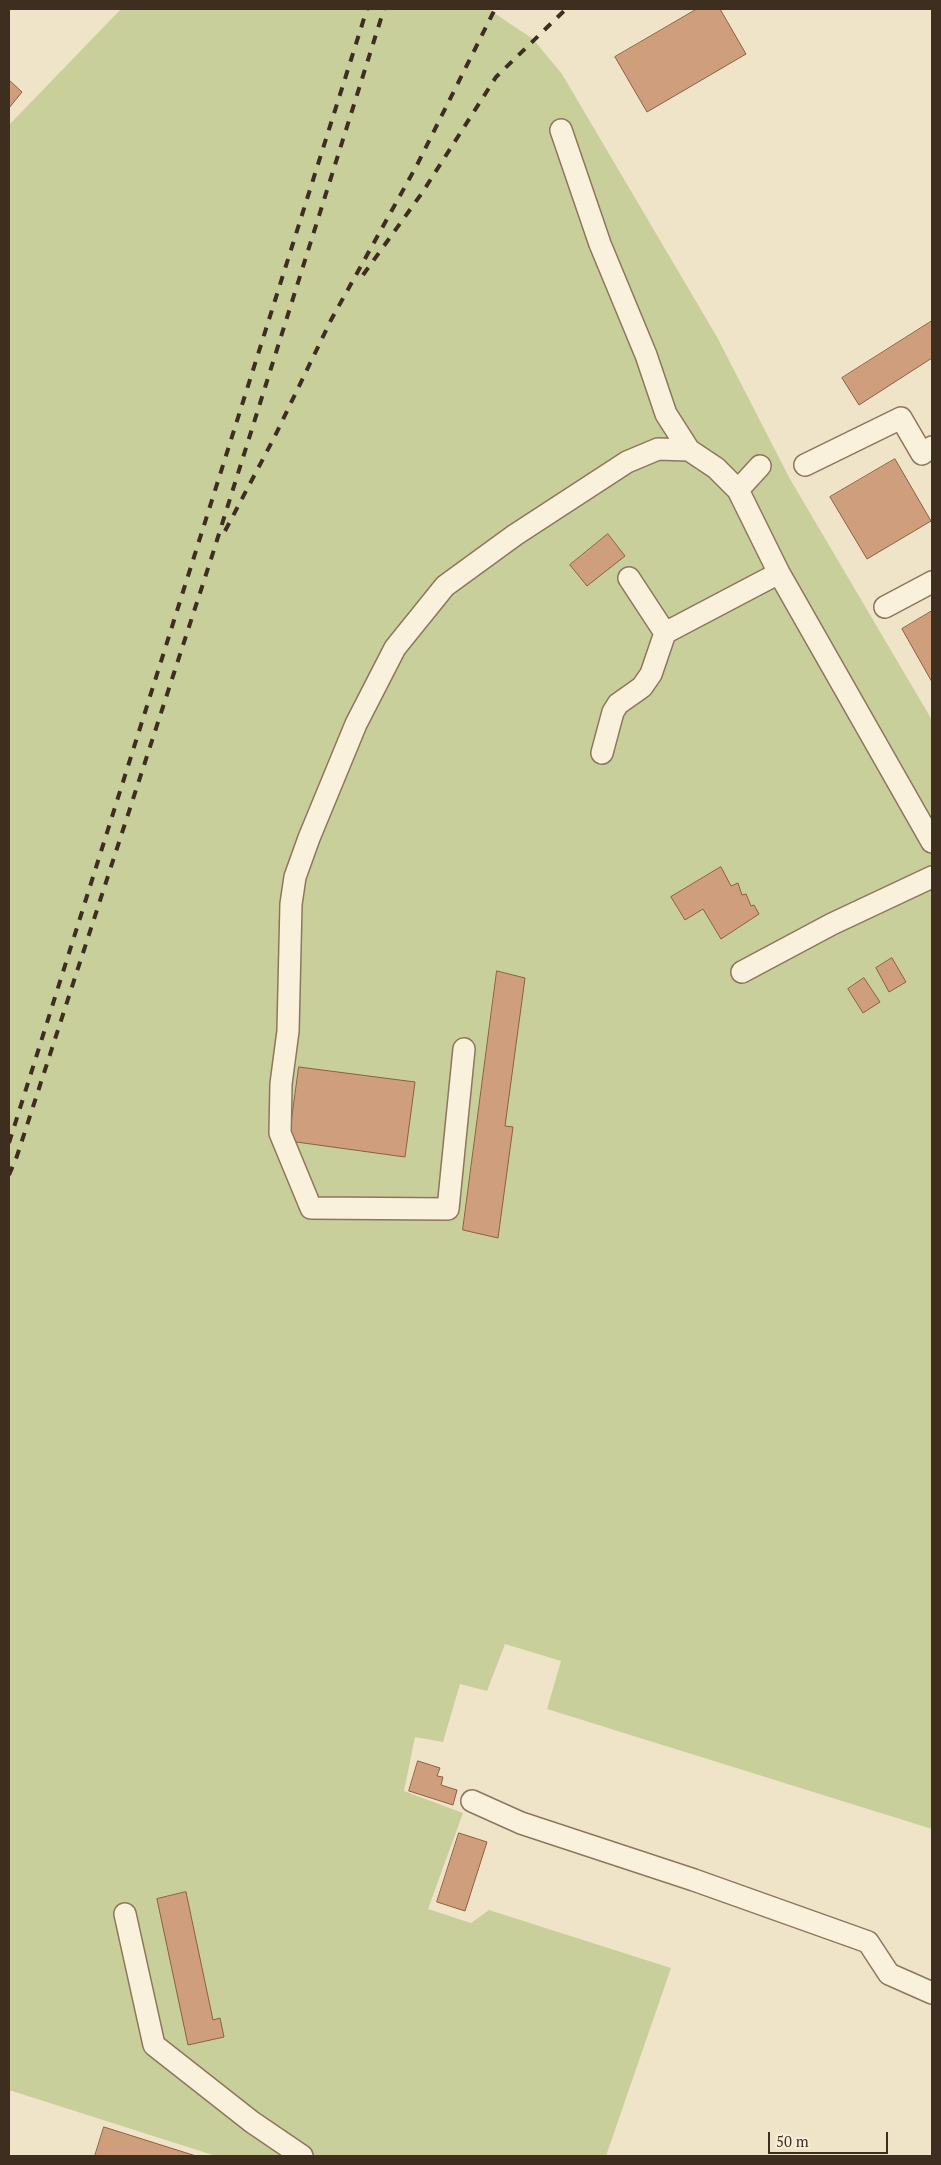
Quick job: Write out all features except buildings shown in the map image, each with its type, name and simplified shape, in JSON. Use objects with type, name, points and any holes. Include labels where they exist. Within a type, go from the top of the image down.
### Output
[{"type":"street","points":[[561,130],[600,244],[646,355],[666,414],[689,450],[716,468],[738,490],[779,574],[932,842]]},
{"type":"street","points":[[805,465],[902,418],[922,454],[932,448]]},
{"type":"street","points":[[464,1049],[448,1209],[311,1208],[280,1134],[281,1084],[288,1030],[291,904],[295,877],[309,838],[356,724],[395,648],[445,586],[516,535],[627,462],[658,449],[689,450]]},
{"type":"street","points":[[738,490],[760,466]]},
{"type":"street","points":[[602,753],[613,712],[618,704],[642,687],[651,674],[665,633],[779,574]]},
{"type":"street","points":[[629,578],[665,633]]},
{"type":"street","points":[[885,607],[932,582]]},
{"type":"street","points":[[742,972],[832,924],[932,877]]},
{"type":"street","points":[[472,1801],[521,1823],[694,1880],[868,1942],[889,1974],[932,1993]]},
{"type":"street","points":[[125,1914],[154,2045],[252,2122],[302,2156]]},
{"type":"green space","points":[[121,9],[488,9],[533,39],[562,74],[717,337],[790,479],[932,720],[932,1829],[547,1709],[561,1661],[505,1644],[487,1691],[460,1684],[443,1742],[415,1737],[404,1791],[463,1813],[428,1909],[471,1923],[489,1910],[671,1968],[606,2156],[216,2156],[9,2090],[9,125]]},
{"type":"railway","points":[[9,1143],[367,9]]},
{"type":"railway","points":[[9,1175],[17,1156],[212,556],[384,9]]},
{"type":"railway","points":[[225,531],[274,438],[331,320],[417,165],[494,11],[497,12],[499,9]]},
{"type":"railway","points":[[363,275],[422,193],[496,77],[566,9]]}]
